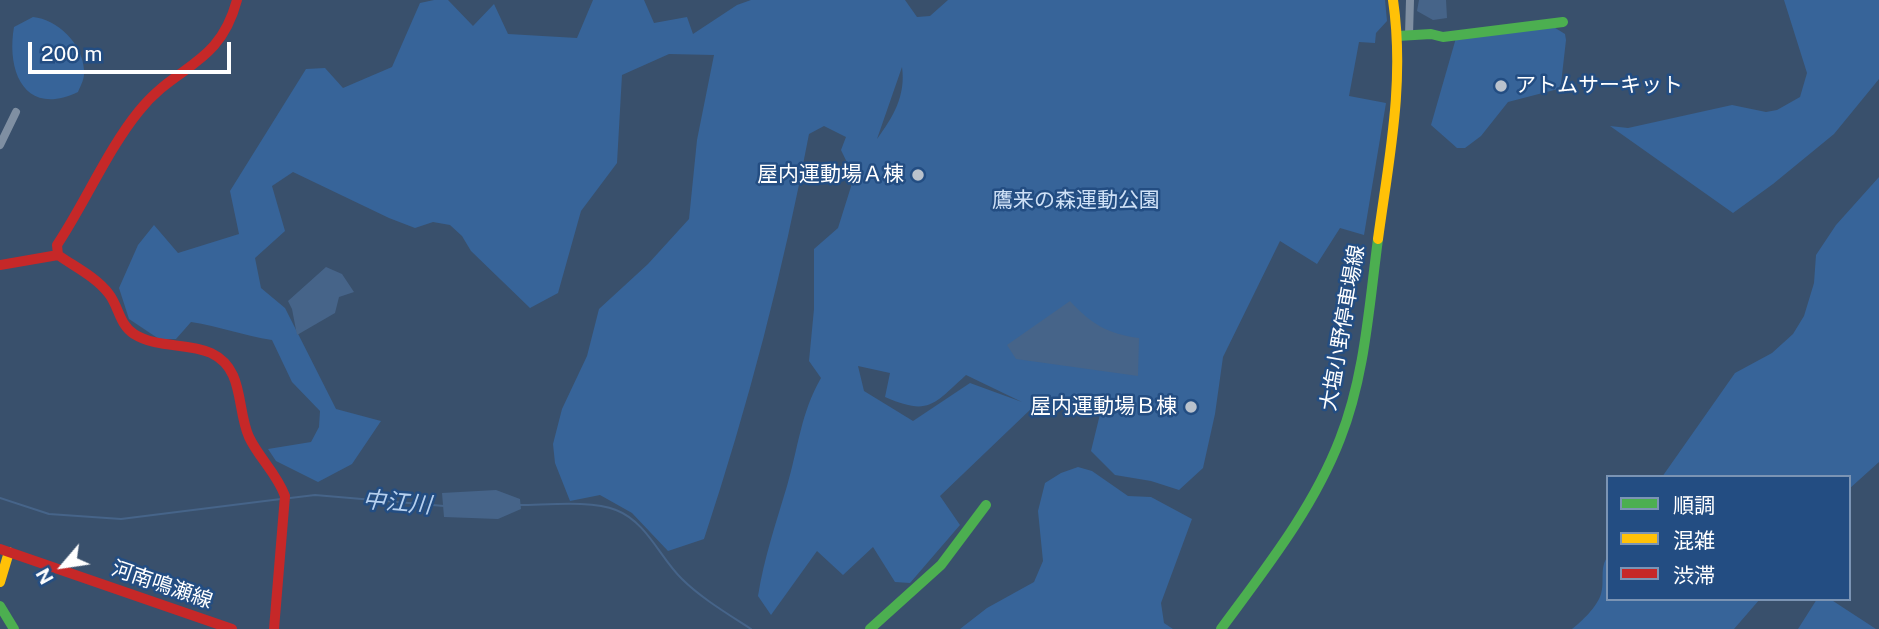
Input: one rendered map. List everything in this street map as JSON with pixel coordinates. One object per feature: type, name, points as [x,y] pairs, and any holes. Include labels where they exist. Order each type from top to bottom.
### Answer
[{"type":"street","points":[[58,255],[57,246],[130,122],[150,98],[201,64],[227,29],[237,0]]},
{"type":"street","name":"大塩小野停車場線","points":[[1225,628],[1311,500],[1341,438],[1351,407],[1363,351],[1399,86],[1404,35],[1393,0]]},
{"type":"street","points":[[1410,0],[1404,35],[1443,37],[1563,22]]},
{"type":"street","points":[[0,145],[16,112]]},
{"type":"street","points":[[0,265],[58,255],[108,292],[120,322],[132,333],[164,347],[206,351],[225,363],[237,384],[249,436],[277,475],[285,499],[275,629]]},
{"type":"street","points":[[870,629],[941,565],[986,505]]},
{"type":"street","points":[[0,582],[4,550]]},
{"type":"street","name":"河南鳴瀬線","points":[[4,550],[232,629]]},
{"type":"street","points":[[0,606],[14,629]]},
{"type":"green space","name":"鷹来の森運動公園","points":[[448,0],[473,26],[494,4],[508,34],[577,38],[593,0],[644,0],[654,23],[687,17],[693,34],[737,5],[751,0],[905,0],[917,17],[930,16],[948,0],[1385,0],[1387,21],[1376,33],[1375,43],[1359,42],[1349,96],[1386,103],[1364,235],[1340,228],[1317,264],[1280,241],[1223,357],[1215,414],[1203,468],[1179,490],[1151,481],[1115,475],[1091,451],[1101,410],[1033,407],[940,496],[960,525],[910,583],[895,582],[873,547],[843,575],[817,551],[771,615],[758,596],[804,417],[821,378],[809,361],[814,309],[814,249],[838,228],[854,177],[841,150],[846,137],[824,126],[809,134],[788,237],[763,338],[704,539],[668,551],[632,513],[600,495],[570,501],[555,463],[553,444],[562,409],[587,356],[599,309],[648,264],[689,219],[697,140],[714,55],[669,54],[622,75],[617,163],[581,211],[558,293],[530,308],[471,251],[462,236],[450,225],[433,222],[415,228],[293,172],[272,186],[285,231],[255,258],[261,288],[285,308],[336,409],[381,421],[352,464],[318,482],[276,461],[268,449],[311,442],[319,427],[320,411],[292,382],[272,340],[191,322],[176,339],[159,339],[129,319],[119,288],[138,245],[154,225],[178,253],[239,234],[230,191],[306,69],[325,68],[343,88],[392,67],[420,3]],"holes":[[[902,67],[902,87],[897,106],[877,139]],[[858,366],[890,373],[885,397],[912,406],[930,404],[937,400],[966,375],[1022,402],[970,383],[913,421],[864,391]]]},
{"type":"green space","points":[[1784,0],[1879,0],[1879,79],[1834,134],[1733,213],[1610,126],[1628,128],[1732,105],[1766,112],[1777,110],[1800,97],[1807,73]]},
{"type":"green space","points":[[33,17],[51,22],[74,42],[83,60],[84,73],[78,92],[60,98],[45,99],[33,95],[23,86],[13,60],[14,27]]},
{"type":"green space","name":"アトムサーキット","points":[[1552,26],[1565,34],[1566,40],[1561,84],[1558,89],[1508,102],[1481,136],[1465,148],[1457,148],[1431,125],[1456,38]]},
{"type":"green space","points":[[1879,177],[1879,462],[1851,487],[1851,475],[1663,475],[1735,373],[1772,353],[1793,334],[1804,316],[1814,283],[1816,255],[1836,225]]},
{"type":"green space","points":[[1078,467],[1092,471],[1128,496],[1151,497],[1192,519],[1161,603],[1164,623],[1173,629],[960,629],[987,608],[1034,582],[1043,561],[1038,511],[1045,483]]},
{"type":"green space","points":[[1606,560],[1606,601],[1758,601],[1734,629],[1572,629],[1599,599]]},
{"type":"green space","points":[[1816,601],[1833,601],[1876,629],[1798,629]]},
{"type":"shaded area","points":[[1419,0],[1446,0],[1447,18],[1433,20],[1417,11]]},
{"type":"shaded area","points":[[326,267],[342,274],[354,292],[339,297],[335,313],[297,335],[288,301]]},
{"type":"shaded area","points":[[1070,301],[1101,327],[1139,338],[1138,376],[1016,359],[1007,345]]},
{"type":"shaded area","points":[[496,490],[520,499],[521,509],[498,519],[444,517],[442,493]]},
{"type":"waterway","name":"中江川","points":[[290,498],[315,495],[444,506]]},
{"type":"waterway","name":"中江川","points":[[0,498],[49,514],[121,519],[281,499]]},
{"type":"waterway","name":"中江川","points":[[520,505],[595,505],[616,510],[645,532],[689,586],[751,629]]},
{"type":"traffic: fast","points":[[1398,36],[1431,34],[1443,37],[1563,22]]},
{"type":"traffic: fast","points":[[1221,629],[1302,514],[1340,439],[1361,366],[1378,239]]},
{"type":"traffic: fast","points":[[870,629],[941,565],[986,505]]},
{"type":"traffic: fast","points":[[0,606],[14,629]]},
{"type":"traffic: slow","points":[[1378,239],[1391,149],[1396,90],[1393,0]]},
{"type":"traffic: slow","points":[[0,582],[9,552]]},
{"type":"traffic: jam","points":[[58,255],[57,245],[128,126],[153,95],[208,52],[229,22],[237,0]]},
{"type":"traffic: jam","points":[[0,265],[58,255],[104,288],[125,325],[134,334],[153,342],[211,353],[229,369],[235,379],[249,437],[285,496],[274,629]]},
{"type":"traffic: jam","points":[[0,549],[232,629]]},
{"type":"place","name":"アトムサーキット","points":[[1501,86]]},
{"type":"place","name":"屋内運動場Ａ棟","points":[[918,175]]},
{"type":"place","name":"屋内運動場Ｂ棟","points":[[1191,407]]}]
